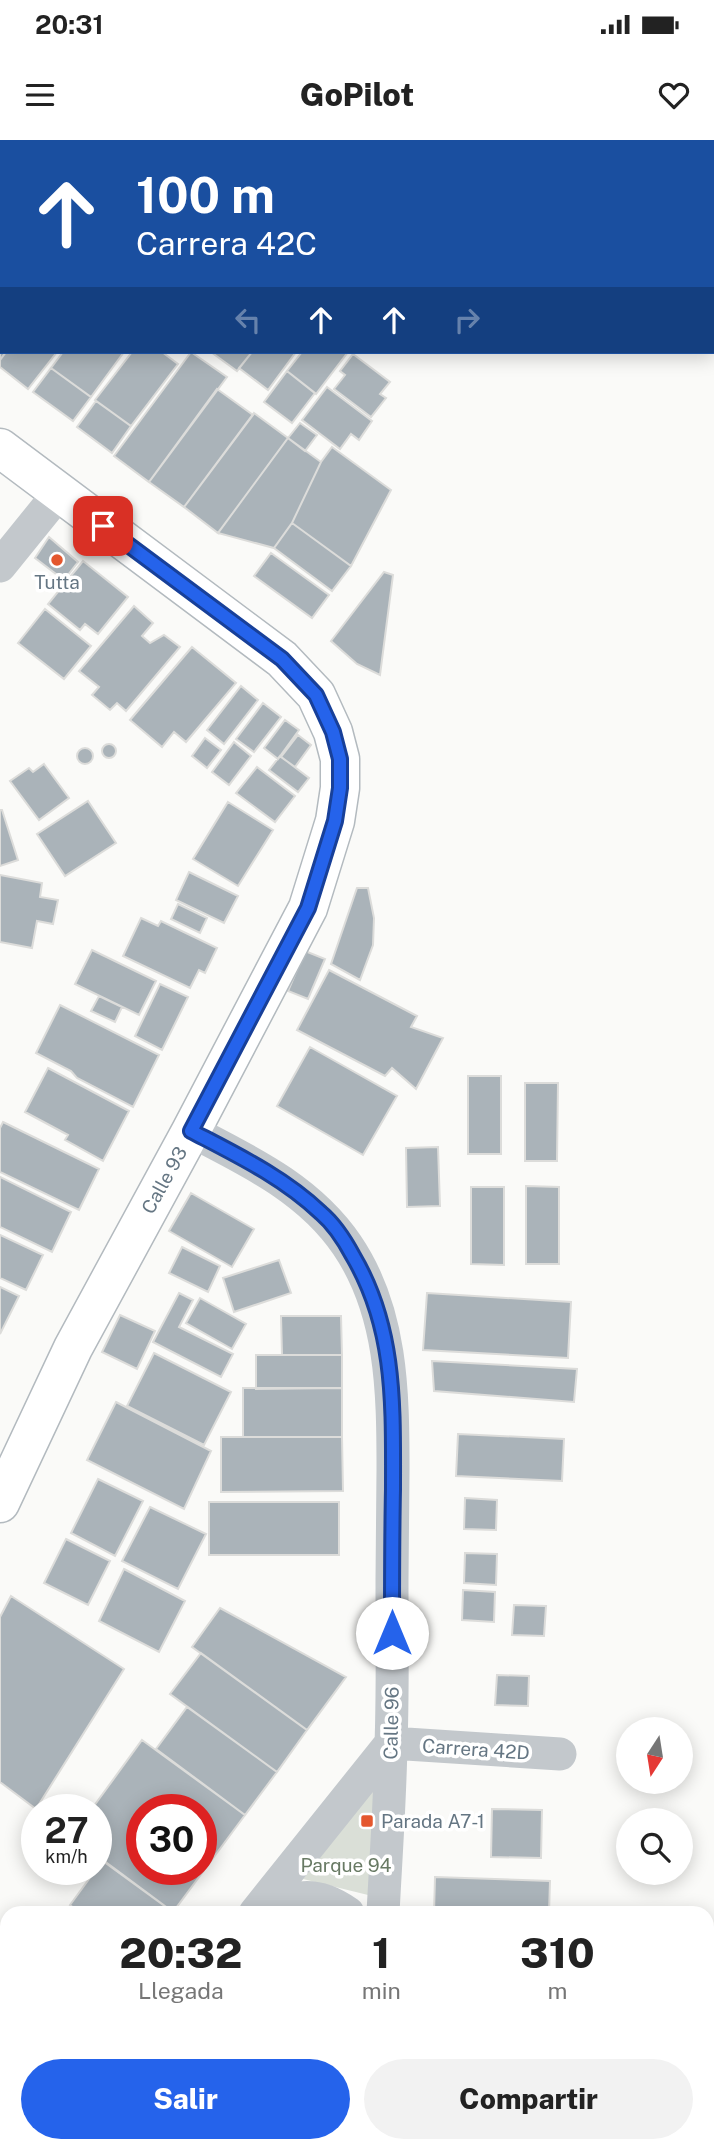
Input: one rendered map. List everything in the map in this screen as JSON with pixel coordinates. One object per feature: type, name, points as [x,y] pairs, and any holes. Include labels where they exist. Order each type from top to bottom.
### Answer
[{"type":"street","name":"Calle 93","points":[[0,448],[282,659],[316,695],[333,732],[340,759],[340,788],[335,821],[308,908],[73,1348],[0,1503]]},
{"type":"street","points":[[0,566],[59,493]]},
{"type":"street","name":"Calle 96","points":[[191,1131],[261,1168],[323,1214],[347,1246],[367,1280],[381,1318],[388,1351],[393,1411],[391,1743],[383,1906]]},
{"type":"street","points":[[263,1906],[391,1743]]},
{"type":"street","name":"Carrera 42D","points":[[391,1743],[560,1754]]},
{"type":"street","points":[[272,1906],[286,1899],[305,1896],[336,1906]]},
{"type":"green space","name":"Parque 94","points":[[377,1784],[368,1895],[303,1879]]},
{"type":"building","points":[[4,354],[55,354],[28,389],[0,367],[0,360]]},
{"type":"building","points":[[62,354],[123,354],[91,397],[51,368]]},
{"type":"building","points":[[130,354],[165,354],[178,364],[131,426],[95,400]]},
{"type":"building","points":[[190,354],[194,354],[227,377],[149,482],[114,456]]},
{"type":"building","points":[[214,354],[250,354],[237,371]]},
{"type":"building","points":[[250,354],[295,354],[268,390],[239,368]]},
{"type":"building","points":[[300,354],[346,354],[316,394],[287,371]]},
{"type":"building","points":[[353,354],[390,382],[380,394],[386,398],[371,417],[334,389],[345,375],[340,371]]},
{"type":"building","points":[[51,368],[91,397],[73,421],[33,392]]},
{"type":"building","points":[[287,371],[315,393],[292,423],[264,402]]},
{"type":"building","points":[[327,387],[372,421],[359,440],[351,434],[340,449],[302,420]]},
{"type":"building","points":[[217,389],[253,415],[184,507],[149,482]]},
{"type":"building","points":[[96,401],[131,426],[112,453],[77,427]]},
{"type":"building","points":[[254,413],[288,438],[218,533],[184,507]]},
{"type":"building","points":[[300,423],[317,435],[305,451],[288,438]]},
{"type":"building","points":[[288,438],[321,462],[292,523],[274,548],[218,533]]},
{"type":"building","points":[[332,447],[391,490],[351,566],[292,523],[321,462]]},
{"type":"building","points":[[292,523],[351,566],[332,591],[274,548]]},
{"type":"building","name":"Tutta","points":[[49,537],[78,562],[64,580],[35,558]]},
{"type":"building","points":[[271,553],[329,595],[312,618],[254,576]]},
{"type":"building","points":[[83,561],[128,597],[98,634],[85,624],[80,630],[48,604]]},
{"type":"building","points":[[384,572],[393,575],[380,675],[357,664],[331,641]]},
{"type":"building","points":[[134,606],[153,623],[142,636],[150,643],[164,635],[180,647],[126,711],[117,703],[110,710],[92,695],[99,687],[79,671]]},
{"type":"building","points":[[45,609],[91,646],[64,679],[18,643]]},
{"type":"building","points":[[192,647],[236,683],[186,742],[174,732],[162,747],[130,720]]},
{"type":"building","points":[[241,686],[258,700],[224,744],[207,730]]},
{"type":"building","points":[[263,703],[281,717],[254,752],[236,739]]},
{"type":"building","points":[[285,720],[299,730],[278,759],[264,748]]},
{"type":"building","points":[[298,735],[311,745],[295,767],[281,757]]},
{"type":"building","points":[[205,738],[221,750],[207,768],[192,756]]},
{"type":"building","points":[[234,742],[251,756],[229,785],[212,772]]},
{"type":"building","points":[[109,744],[114,746],[114,756],[109,758],[104,756],[102,751],[104,746]]},
{"type":"building","points":[[85,748],[93,756],[85,764],[77,756]]},
{"type":"building","points":[[280,756],[309,778],[298,792],[269,770]]},
{"type":"building","points":[[44,764],[69,798],[39,820],[10,781],[29,768],[33,772]]},
{"type":"building","points":[[257,767],[295,796],[275,822],[236,793]]},
{"type":"building","points":[[88,801],[116,843],[65,876],[37,834]]},
{"type":"building","points":[[228,802],[273,830],[238,886],[193,859]]},
{"type":"building","points":[[0,810],[18,860],[0,866]]},
{"type":"building","points":[[189,872],[238,896],[224,923],[176,900]]},
{"type":"building","points":[[0,875],[42,883],[40,897],[58,900],[53,924],[37,921],[32,948],[0,942]]},
{"type":"building","points":[[357,888],[368,888],[374,918],[373,945],[360,980],[331,964]]},
{"type":"building","points":[[178,904],[207,918],[200,933],[171,919]]},
{"type":"building","points":[[141,918],[158,926],[161,921],[217,948],[205,973],[199,970],[190,988],[123,956]]},
{"type":"building","points":[[92,950],[156,981],[139,1015],[75,984]]},
{"type":"building","points":[[305,951],[325,959],[308,999],[288,991]]},
{"type":"building","points":[[329,970],[417,1016],[411,1027],[443,1038],[416,1089],[392,1068],[385,1076],[297,1030]]},
{"type":"building","points":[[160,984],[188,997],[162,1050],[135,1036]]},
{"type":"building","points":[[99,996],[122,1007],[115,1022],[91,1011]]},
{"type":"building","points":[[60,1005],[159,1055],[133,1107],[36,1053]]},
{"type":"building","points":[[310,1047],[397,1096],[363,1155],[277,1106]]},
{"type":"building","points":[[48,1068],[129,1111],[103,1161],[65,1140],[68,1135],[25,1112]]},
{"type":"building","points":[[468,1076],[501,1076],[501,1154],[468,1154]]},
{"type":"building","points":[[525,1083],[558,1083],[557,1161],[525,1161]]},
{"type":"building","points":[[3,1122],[99,1169],[79,1210],[0,1172],[0,1128]]},
{"type":"building","points":[[438,1147],[440,1206],[407,1207],[406,1148]]},
{"type":"building","points":[[0,1177],[71,1212],[52,1252],[0,1227]]},
{"type":"building","points":[[526,1186],[559,1187],[559,1264],[526,1264]]},
{"type":"building","points":[[471,1187],[504,1187],[504,1265],[471,1264]]},
{"type":"building","points":[[191,1193],[254,1229],[232,1267],[169,1231]]},
{"type":"building","points":[[0,1235],[43,1255],[26,1290],[0,1278]]},
{"type":"building","points":[[182,1247],[220,1266],[208,1292],[169,1273]]},
{"type":"building","points":[[279,1260],[291,1293],[234,1312],[223,1278]]},
{"type":"building","points":[[0,1287],[19,1296],[0,1334]]},
{"type":"building","points":[[179,1293],[193,1300],[179,1327],[233,1354],[221,1377],[153,1342]]},
{"type":"building","points":[[427,1293],[571,1302],[568,1358],[423,1350]]},
{"type":"building","points":[[200,1298],[246,1324],[232,1349],[186,1323]]},
{"type":"building","points":[[120,1315],[155,1331],[137,1369],[102,1352]]},
{"type":"building","points":[[281,1316],[341,1316],[342,1355],[282,1355]]},
{"type":"building","points":[[154,1353],[231,1392],[204,1445],[127,1406]]},
{"type":"building","points":[[256,1355],[342,1355],[342,1388],[256,1389]]},
{"type":"building","points":[[432,1361],[577,1369],[574,1402],[434,1391]]},
{"type":"building","points":[[243,1388],[342,1388],[342,1437],[243,1437]]},
{"type":"building","points":[[116,1402],[211,1451],[184,1509],[87,1460]]},
{"type":"building","points":[[458,1434],[564,1439],[562,1481],[456,1476]]},
{"type":"building","points":[[221,1437],[342,1437],[343,1491],[221,1492]]},
{"type":"building","points":[[98,1479],[143,1501],[115,1556],[71,1533]]},
{"type":"building","points":[[465,1498],[497,1500],[496,1530],[464,1529]]},
{"type":"building","points":[[209,1502],[339,1502],[339,1555],[209,1555]]},
{"type":"building","points":[[150,1507],[206,1534],[178,1589],[122,1561]]},
{"type":"building","points":[[66,1539],[110,1561],[88,1605],[44,1583]]},
{"type":"building","points":[[465,1553],[497,1554],[496,1585],[464,1583]]},
{"type":"building","points":[[124,1569],[185,1601],[159,1652],[99,1621]]},
{"type":"building","points":[[463,1590],[495,1592],[494,1622],[462,1620]]},
{"type":"building","points":[[11,1596],[124,1669],[45,1794],[21,1794],[21,1798],[0,1782],[0,1617]]},
{"type":"building","points":[[514,1605],[546,1606],[544,1636],[512,1635]]},
{"type":"building","points":[[220,1608],[346,1677],[307,1730],[192,1647]]},
{"type":"building","points":[[201,1653],[307,1730],[277,1772],[170,1694]]},
{"type":"building","points":[[497,1675],[529,1676],[528,1706],[495,1705]]},
{"type":"building","points":[[187,1707],[277,1772],[245,1815],[156,1749]]},
{"type":"building","points":[[142,1740],[216,1794],[126,1794],[126,1878],[112,1868],[112,1794],[103,1794]]},
{"type":"building","points":[[217,1795],[245,1815],[217,1853]]},
{"type":"building","points":[[492,1809],[542,1810],[541,1858],[491,1857]]},
{"type":"building","points":[[112,1867],[126,1877],[126,1885],[137,1885],[165,1906],[71,1906],[85,1885],[112,1885]]},
{"type":"building","points":[[435,1877],[550,1881],[549,1906],[434,1906]]},
{"type":"building","points":[[136,1885],[193,1885],[177,1906],[165,1906]]},
{"type":"place","name":"Tutta","points":[[57,560]]},
{"type":"place","name":"Parada A7-1","points":[[367,1821]]},
{"type":"route","points":[[103,526],[282,659],[316,695],[333,732],[340,759],[340,788],[335,821],[308,908],[191,1131],[261,1168],[323,1214],[347,1246],[367,1280],[381,1318],[388,1351],[393,1411],[392,1633]]}]
